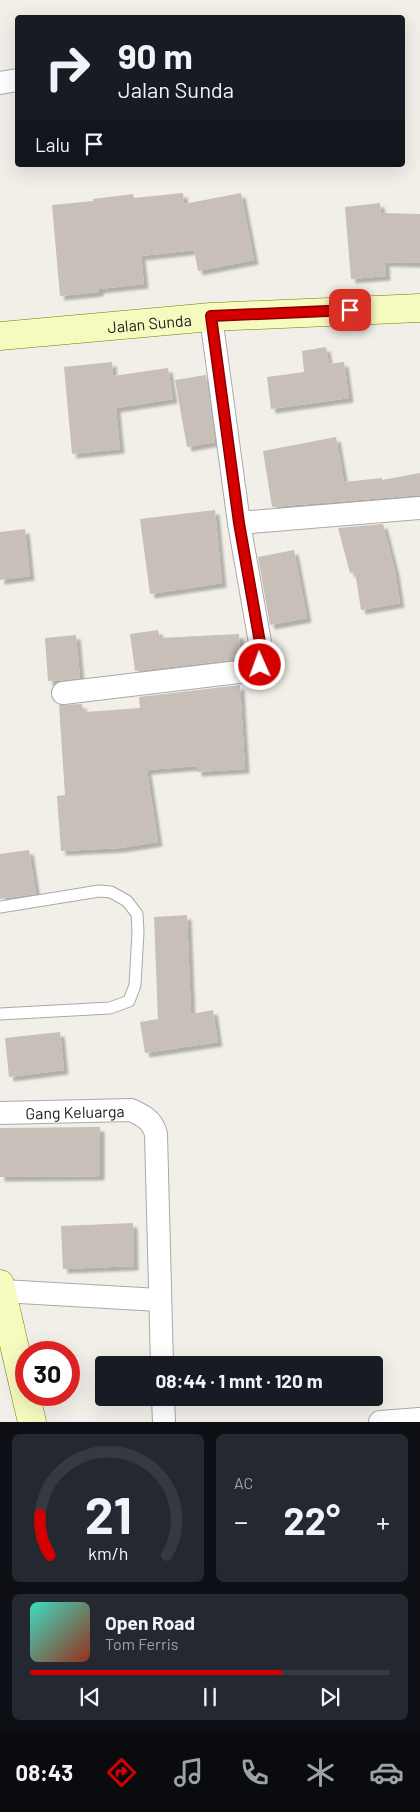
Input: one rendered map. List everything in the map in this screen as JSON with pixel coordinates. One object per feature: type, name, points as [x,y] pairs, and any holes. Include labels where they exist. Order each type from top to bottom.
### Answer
[{"type":"street","points":[[0,83],[15,80]]},
{"type":"street","name":"Jalan Sunda","points":[[0,336],[211,316],[420,308]]},
{"type":"street","points":[[63,693],[251,670],[260,665],[262,654],[239,523],[211,316]]},
{"type":"street","points":[[239,523],[420,508]]},
{"type":"street","name":"Gang Keluarga","points":[[0,1113],[132,1110],[148,1118],[154,1126],[156,1134],[159,1300]]},
{"type":"street","points":[[32,1422],[4,1311],[159,1300],[162,1356]]},
{"type":"street","points":[[163,1406],[164,1422]]},
{"type":"street","points":[[380,1422],[420,1419]]},
{"type":"lane","points":[[0,907],[85,893],[110,892],[127,901],[133,907],[137,914],[138,932],[135,985],[129,1001],[110,1008],[0,1014]]},
{"type":"building","points":[[183,193],[184,204],[241,193],[254,260],[198,271],[194,250],[141,256],[144,284],[99,289],[99,292],[60,296],[52,205],[93,201],[93,199],[133,194],[134,198]]},
{"type":"building","points":[[380,203],[381,213],[420,214],[420,263],[385,262],[386,276],[351,279],[345,207]]},
{"type":"building","points":[[326,347],[329,364],[344,362],[349,398],[271,409],[267,377],[304,372],[302,351]]},
{"type":"building","points":[[112,362],[113,376],[168,368],[173,399],[116,408],[120,449],[72,454],[64,367]]},
{"type":"building","points":[[206,375],[215,442],[187,447],[175,380]]},
{"type":"building","points":[[336,437],[344,482],[382,478],[382,480],[420,473],[420,495],[272,507],[263,451]]},
{"type":"building","points":[[215,510],[222,583],[150,594],[140,519]]},
{"type":"building","points":[[383,524],[395,571],[400,603],[361,610],[355,572],[350,573],[338,528]]},
{"type":"building","points":[[25,529],[30,576],[0,580],[0,532]]},
{"type":"building","points":[[294,550],[307,618],[270,625],[258,557]]},
{"type":"building","points":[[158,630],[160,638],[239,634],[240,659],[135,671],[130,634]]},
{"type":"building","points":[[76,635],[80,678],[48,681],[45,638]]},
{"type":"building","points":[[240,685],[245,769],[197,772],[197,766],[147,770],[158,842],[120,848],[61,851],[57,796],[65,795],[59,705],[82,704],[83,710],[86,712],[140,708],[139,697]]},
{"type":"building","points":[[29,850],[36,894],[0,899],[0,854]]},
{"type":"building","points":[[187,915],[191,1014],[213,1010],[218,1042],[145,1053],[140,1022],[158,1019],[154,917]]},
{"type":"building","points":[[60,1032],[64,1070],[9,1077],[5,1038]]},
{"type":"building","points":[[100,1127],[100,1176],[0,1177],[0,1128]]},
{"type":"building","points":[[133,1223],[134,1266],[63,1269],[61,1226]]},
{"type":"route","points":[[260,665],[262,654],[239,523],[211,316],[350,310]]}]
